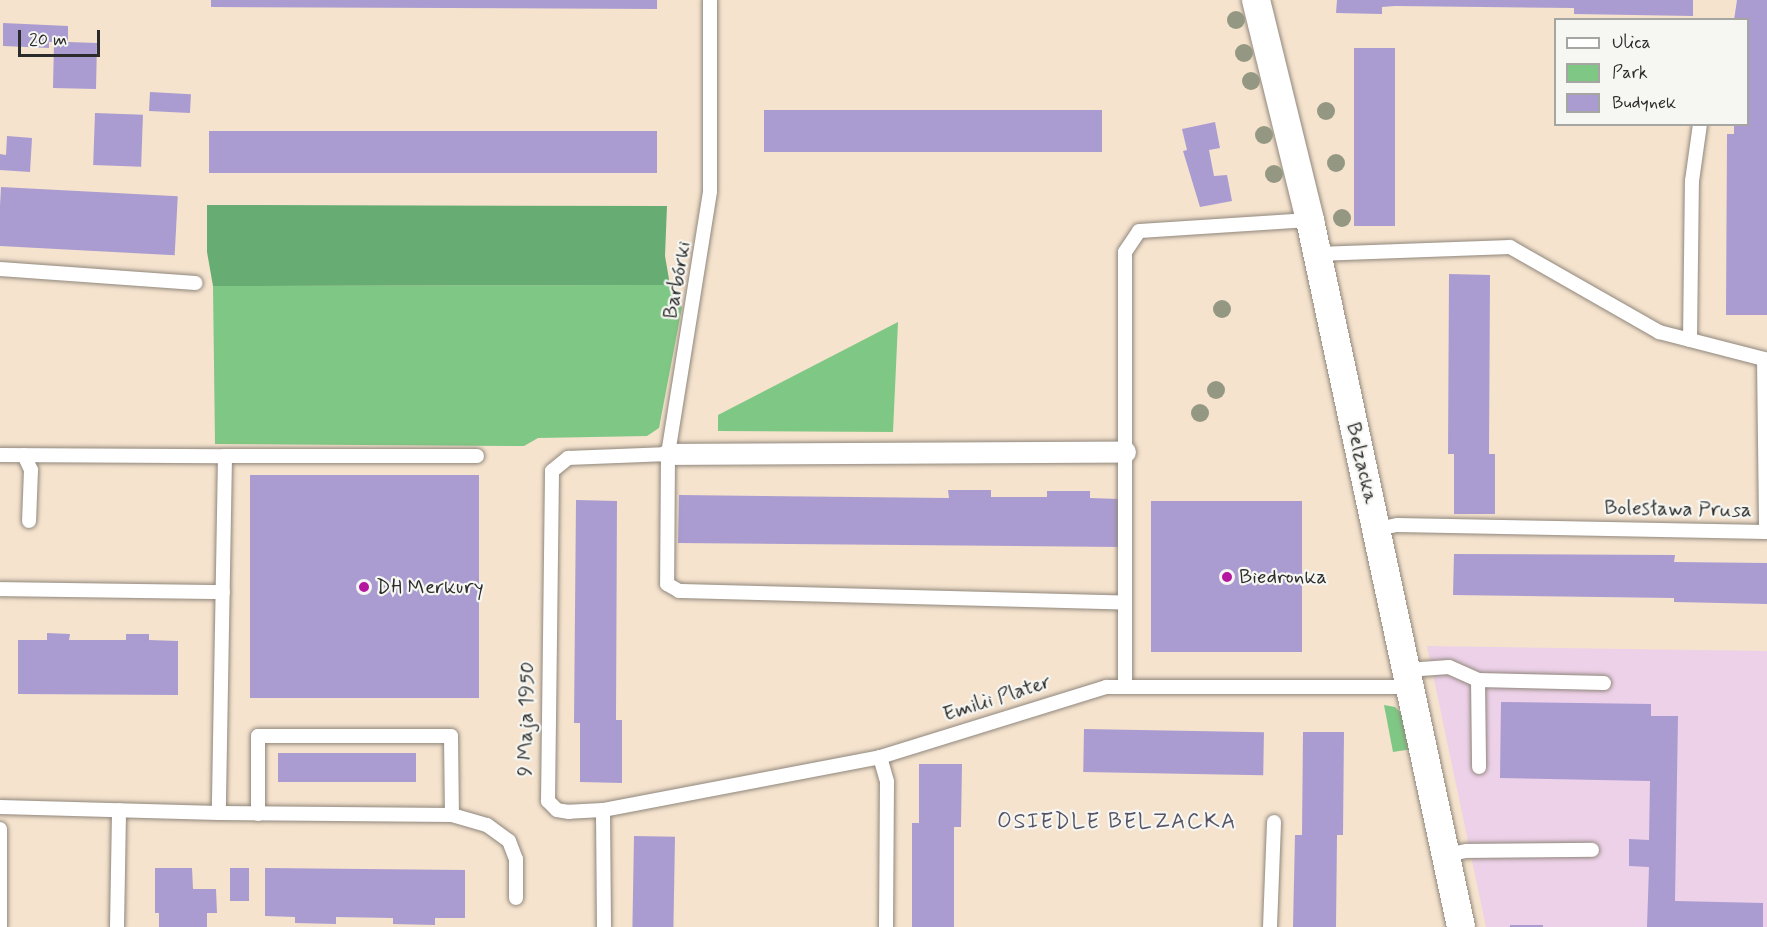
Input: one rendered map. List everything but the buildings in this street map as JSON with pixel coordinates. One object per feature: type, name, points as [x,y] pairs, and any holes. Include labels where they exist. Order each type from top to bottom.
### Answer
[{"type":"street","name":"Belzacka","points":[[1256,0],[1310,220],[1461,927]]},
{"type":"street","points":[[668,454],[1125,452]]},
{"type":"lane","name":"Barbórki","points":[[710,0],[710,190],[668,454],[667,584],[679,591],[1125,603]]},
{"type":"lane","points":[[1690,340],[1691,199],[1700,126]]},
{"type":"lane","points":[[1125,686],[1125,252],[1139,231],[1310,220]]},
{"type":"lane","name":"Bolesława Prusa","points":[[1317,254],[1510,247],[1659,332],[1766,359],[1766,532],[1397,525],[1377,529]]},
{"type":"lane","points":[[5,269],[196,283]]},
{"type":"lane","name":"9 Maja 1950","points":[[603,810],[568,812],[557,810],[548,801],[551,484],[558,462],[582,456],[668,454]]},
{"type":"lane","points":[[0,455],[477,456]]},
{"type":"lane","points":[[24,455],[30,470],[29,521]]},
{"type":"lane","points":[[219,813],[225,456]]},
{"type":"lane","points":[[0,589],[223,592]]},
{"type":"lane","name":"Emilii Plater","points":[[603,810],[880,756],[1092,690],[1125,686],[1372,690],[1449,667],[1478,680]]},
{"type":"lane","points":[[1479,768],[1478,680],[1604,684]]},
{"type":"lane","points":[[258,814],[258,736],[451,736],[452,815]]},
{"type":"lane","points":[[880,756],[887,782],[886,927]]},
{"type":"lane","points":[[0,807],[258,814],[452,815],[487,825],[508,841],[516,859],[516,898]]},
{"type":"lane","points":[[117,927],[119,810]]},
{"type":"lane","points":[[603,810],[604,927]]},
{"type":"lane","points":[[1270,927],[1274,822]]},
{"type":"lane","points":[[0,829],[0,927]]},
{"type":"lane","points":[[1446,855],[1467,851],[1592,850]]},
{"type":"shaded area","points":[[1427,646],[1767,651],[1767,927],[1486,927]]},
{"type":"green space","points":[[207,205],[667,206],[665,256],[670,285],[213,286],[207,252]]},
{"type":"green space","points":[[670,285],[682,307],[659,428],[647,436],[538,438],[524,446],[215,444],[213,286]]},
{"type":"green space","points":[[898,322],[893,432],[718,431],[718,415]]},
{"type":"green space","points":[[1384,705],[1395,707],[1404,716],[1412,749],[1393,752]]},
{"type":"place","name":"Biedronka","points":[[1227,577]]},
{"type":"place","name":"DH Merkury","points":[[364,587]]},
{"type":"district","name":"OSIEDLE BELZACKA","points":[[1117,823]]}]
